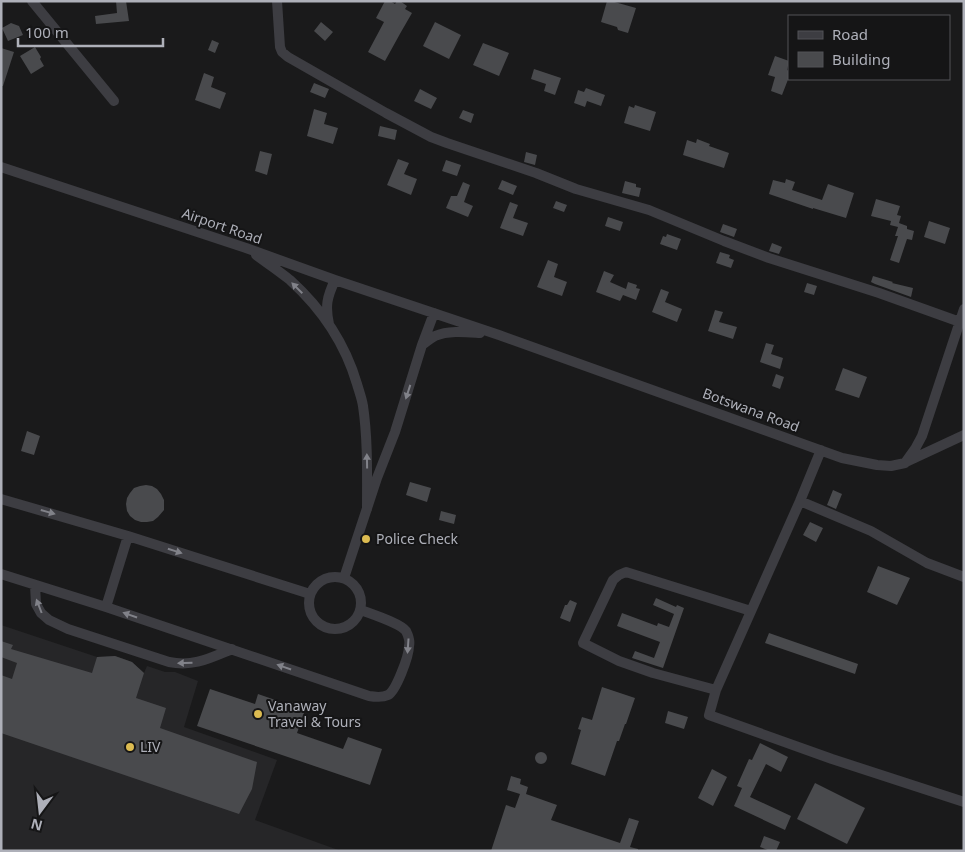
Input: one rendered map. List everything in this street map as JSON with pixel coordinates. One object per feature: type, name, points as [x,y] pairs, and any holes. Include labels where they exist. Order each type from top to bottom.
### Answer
[{"type":"street","points":[[32,1],[114,101]]},
{"type":"street","points":[[277,1],[280,47],[282,52],[431,137],[536,173],[576,189],[649,210],[760,254],[960,322]]},
{"type":"street","name":"Airport Road","points":[[1,167],[246,248],[434,313]]},
{"type":"street","points":[[246,248],[289,279],[308,298],[329,325],[346,353],[363,405],[367,457],[367,509]]},
{"type":"street","points":[[329,325],[326,312],[328,294],[335,280]]},
{"type":"street","points":[[905,463],[922,436],[964,309]]},
{"type":"street","points":[[344,578],[434,313]]},
{"type":"street","name":"Botswana Road","points":[[434,313],[842,458],[877,465],[891,466],[905,463]]},
{"type":"street","points":[[422,346],[434,337],[442,334],[456,332],[499,335]]},
{"type":"street","points":[[905,463],[964,435]]},
{"type":"street","points":[[821,450],[716,690],[709,715],[832,759],[964,802]]},
{"type":"street","points":[[1,498],[310,594]]},
{"type":"street","points":[[800,501],[871,531],[927,563],[964,577]]},
{"type":"street","points":[[106,607],[128,536]]},
{"type":"street","points":[[716,690],[653,673],[619,661],[583,643],[613,580],[626,572],[751,611]]},
{"type":"street","points":[[1,574],[106,607],[369,696],[383,696],[394,690],[400,676],[409,646],[408,637],[400,626],[361,610]]},
{"type":"street","points":[[335,576],[344,578],[350,580],[359,590],[361,610],[357,618],[350,624],[342,628],[332,629],[323,626],[311,613],[309,604],[310,594],[320,581],[335,576]]},
{"type":"street","points":[[35,585],[36,604],[41,613],[49,620],[68,629],[181,664],[194,663],[232,649]]},
{"type":"shaded area","points":[[1,625],[97,657],[115,656],[124,659],[132,662],[144,673],[147,666],[165,672],[175,672],[198,681],[184,727],[277,760],[255,820],[341,851],[1,851]]},
{"type":"building","points":[[116,1],[126,1],[129,21],[96,24],[95,16],[117,13]]},
{"type":"building","points":[[385,1],[395,4],[397,1],[400,1],[407,6],[405,9],[412,13],[385,61],[368,52],[384,22],[376,18]]},
{"type":"building","points":[[607,1],[636,8],[628,33],[601,22]]},
{"type":"building","points":[[321,22],[333,32],[325,41],[314,31]]},
{"type":"building","points":[[435,22],[461,35],[449,59],[423,46]]},
{"type":"building","points":[[11,23],[19,26],[23,35],[8,41],[2,28]]},
{"type":"building","points":[[212,40],[219,43],[215,53],[208,50]]},
{"type":"building","points":[[483,43],[509,53],[499,76],[473,65]]},
{"type":"building","points":[[35,47],[44,66],[31,74],[20,56]]},
{"type":"building","points":[[1,48],[14,52],[3,86],[1,86]]},
{"type":"building","points":[[775,56],[788,61],[788,80],[782,95],[771,91],[775,77],[768,75]]},
{"type":"building","points":[[534,69],[561,78],[555,95],[544,91],[546,84],[531,79]]},
{"type":"building","points":[[204,73],[214,77],[211,87],[226,93],[220,109],[195,100]]},
{"type":"building","points":[[314,83],[329,89],[325,98],[310,92]]},
{"type":"building","points":[[586,88],[605,95],[601,106],[587,101],[585,107],[574,103],[578,90],[584,92]]},
{"type":"building","points":[[420,89],[437,98],[431,109],[414,101]]},
{"type":"building","points":[[635,105],[656,112],[650,131],[624,123],[629,106],[634,108]]},
{"type":"building","points":[[314,109],[327,113],[324,124],[338,128],[333,144],[307,136]]},
{"type":"building","points":[[463,110],[474,114],[471,123],[459,118]]},
{"type":"building","points":[[380,126],[397,130],[395,140],[378,136]]},
{"type":"building","points":[[697,139],[710,144],[709,146],[729,153],[724,168],[683,155],[687,140],[696,143]]},
{"type":"building","points":[[260,151],[272,154],[267,175],[255,171]]},
{"type":"building","points":[[526,152],[537,155],[535,165],[524,162]]},
{"type":"building","points":[[398,159],[409,163],[404,174],[417,179],[411,195],[387,185]]},
{"type":"building","points":[[446,160],[461,165],[457,176],[442,171]]},
{"type":"building","points":[[786,179],[795,182],[792,190],[822,200],[828,184],[854,193],[846,218],[769,194],[773,180],[785,183]]},
{"type":"building","points":[[502,180],[517,186],[513,195],[498,189]]},
{"type":"building","points":[[625,181],[636,184],[636,187],[641,188],[639,197],[622,193]]},
{"type":"building","points":[[463,182],[470,185],[464,202],[473,206],[468,217],[446,208],[451,196],[457,196]]},
{"type":"building","points":[[876,199],[900,206],[897,215],[901,216],[899,223],[907,226],[907,229],[914,231],[912,240],[907,239],[899,263],[890,260],[898,236],[895,236],[898,227],[890,225],[891,221],[871,216]]},
{"type":"building","points":[[556,201],[567,205],[564,212],[553,208]]},
{"type":"building","points":[[510,202],[518,205],[513,218],[528,223],[523,236],[500,228]]},
{"type":"building","points":[[608,217],[623,222],[620,231],[605,226]]},
{"type":"building","points":[[929,221],[950,228],[945,244],[924,237]]},
{"type":"building","points":[[723,224],[737,229],[734,237],[720,232]]},
{"type":"building","points":[[667,234],[681,239],[677,250],[660,244],[663,236],[666,237]]},
{"type":"building","points":[[772,243],[782,247],[779,254],[769,251]]},
{"type":"building","points":[[720,252],[730,255],[729,258],[734,260],[731,268],[716,263]]},
{"type":"building","points":[[548,260],[558,264],[554,277],[567,282],[562,296],[537,287]]},
{"type":"building","points":[[604,271],[614,275],[610,282],[626,289],[628,282],[637,285],[636,288],[640,289],[636,300],[623,295],[620,301],[596,292]]},
{"type":"building","points":[[873,276],[913,288],[911,297],[871,282]]},
{"type":"building","points":[[807,283],[817,286],[814,295],[804,292]]},
{"type":"building","points":[[661,289],[669,292],[665,302],[682,309],[677,322],[652,312]]},
{"type":"building","points":[[715,310],[723,312],[719,322],[737,327],[733,339],[708,331]]},
{"type":"building","points":[[766,343],[774,345],[771,354],[783,358],[780,369],[760,362]]},
{"type":"building","points":[[843,368],[867,377],[859,398],[835,390]]},
{"type":"building","points":[[776,374],[784,377],[780,389],[772,386]]},
{"type":"building","points":[[27,431],[40,436],[34,455],[21,451]]},
{"type":"building","points":[[410,482],[431,488],[427,502],[406,495]]},
{"type":"building","points":[[146,485],[157,489],[161,494],[164,500],[164,510],[153,521],[141,522],[130,516],[126,504],[127,498],[134,488]]},
{"type":"building","points":[[833,490],[842,494],[836,509],[827,505]]},
{"type":"building","points":[[441,511],[456,515],[454,524],[439,520]]},
{"type":"building","points":[[810,522],[823,528],[816,542],[803,535]]},
{"type":"building","points":[[878,566],[910,578],[897,605],[867,592]]},
{"type":"building","points":[[656,598],[676,607],[677,605],[684,608],[663,668],[632,658],[635,651],[654,658],[660,642],[617,626],[622,613],[657,626],[658,623],[669,627],[674,614],[653,605]]},
{"type":"building","points":[[570,600],[577,603],[570,622],[560,618],[565,605]]},
{"type":"building","points":[[769,633],[858,664],[855,674],[765,643]]},
{"type":"building","name":"LIV","points":[[1,641],[13,645],[11,649],[92,673],[97,657],[115,656],[132,662],[144,673],[136,698],[166,708],[160,728],[257,762],[252,789],[239,814],[1,733],[1,675],[12,679],[17,663],[1,657]]},
{"type":"building","points":[[602,687],[635,698],[605,776],[571,764],[581,730],[578,729],[582,717],[592,720]]},
{"type":"building","points":[[210,689],[255,704],[258,694],[287,704],[288,701],[306,707],[297,733],[343,749],[348,737],[382,749],[370,785],[197,726]]},
{"type":"building","points":[[668,711],[688,717],[684,729],[665,723]]},
{"type":"building","points":[[760,743],[788,757],[781,772],[766,764],[750,797],[791,816],[785,830],[734,806],[742,788],[737,786],[749,759],[752,760]]},
{"type":"building","points":[[543,752],[546,753],[546,763],[539,764],[536,763],[535,756],[536,753]]},
{"type":"building","points":[[712,769],[727,777],[713,806],[698,798]]},
{"type":"building","points":[[511,776],[521,779],[520,784],[528,787],[526,794],[557,805],[551,820],[620,843],[629,818],[639,821],[630,847],[638,849],[638,851],[491,851],[506,805],[515,808],[520,794],[507,790]]},
{"type":"building","points":[[815,783],[865,808],[847,844],[797,819]]},
{"type":"building","points":[[764,836],[780,842],[776,851],[760,847]]},
{"type":"place","name":"Police Check","points":[[366,539]]},
{"type":"place","name":"Vanaway Travel & Tours","points":[[258,714]]},
{"type":"place","name":"LIV","points":[[130,747]]}]
